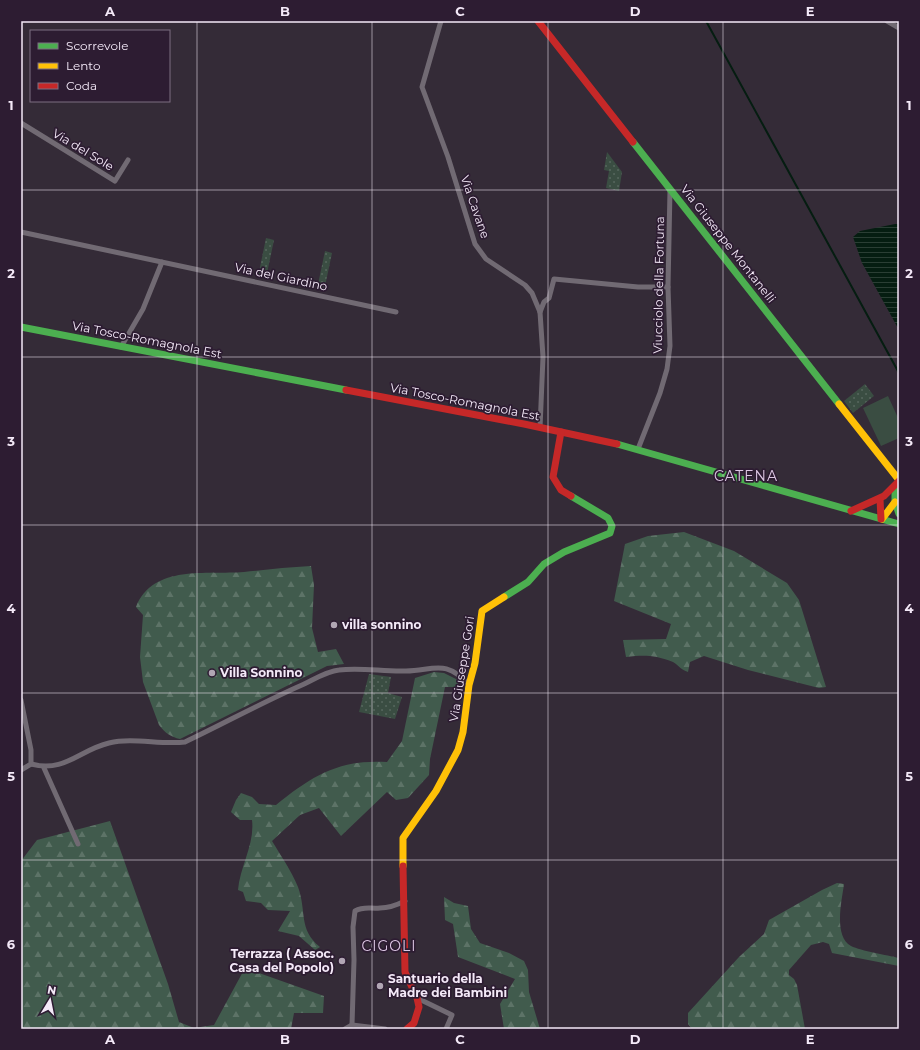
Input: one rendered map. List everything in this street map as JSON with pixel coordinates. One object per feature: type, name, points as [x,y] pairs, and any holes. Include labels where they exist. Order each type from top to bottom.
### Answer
[{"type":"street","name":"Via Cavane","points":[[441,21],[422,87],[448,157],[475,244],[486,259],[525,285],[532,293],[540,312],[543,357],[540,428]]},
{"type":"street","name":"Via Giuseppe Montanelli","points":[[538,21],[616,122],[670,187],[898,483]]},
{"type":"street","points":[[887,21],[899,28]]},
{"type":"street","name":"Via del Sole","points":[[21,124],[115,180],[128,160]]},
{"type":"street","name":"Viucciolo della Fortuna","points":[[638,449],[660,393],[667,369],[670,346],[668,287],[670,187]]},
{"type":"street","name":"Via del Giardino","points":[[21,232],[396,312]]},
{"type":"street","points":[[121,347],[143,309],[162,262]]},
{"type":"street","points":[[540,312],[544,302],[549,298],[554,279],[638,287],[668,287]]},
{"type":"street","name":"Via Tosco-Romagnola Est","points":[[21,327],[561,432],[638,449],[899,524]]},
{"type":"street","name":"Via Giuseppe Gori","points":[[417,998],[405,972],[403,954],[405,901],[403,838],[436,791],[458,750],[463,732],[469,685],[475,663],[478,625],[482,611],[528,582],[544,564],[564,552],[610,533],[612,530],[612,525],[608,518],[561,490],[553,477],[561,432]]},
{"type":"street","points":[[851,511],[880,499],[898,483]]},
{"type":"street","points":[[898,483],[895,502],[899,514]]},
{"type":"street","points":[[880,499],[882,519]]},
{"type":"street","points":[[882,519],[895,502]]},
{"type":"street","points":[[21,770],[31,764],[44,768],[68,763],[108,743],[122,741],[174,744],[185,742],[273,698],[338,670],[400,671],[424,670],[435,667],[448,669],[459,674],[469,685]]},
{"type":"street","points":[[21,700],[31,750],[31,764]]},
{"type":"street","points":[[44,768],[78,844]]},
{"type":"street","points":[[352,1025],[354,960],[353,917],[355,911],[362,907],[379,908],[394,906],[405,901]]},
{"type":"street","points":[[407,1029],[414,1023],[418,1012],[417,998],[452,1015],[446,1029]]},
{"type":"street","points":[[345,1029],[352,1025],[384,1029]]},
{"type":"shaded area","points":[[607,152],[622,172],[619,191],[606,188],[609,171],[604,170]]},
{"type":"shaded area","points":[[899,224],[899,330],[862,263],[853,237],[860,231]]},
{"type":"shaded area","points":[[266,238],[274,240],[266,278],[258,277]]},
{"type":"shaded area","points":[[325,251],[332,253],[324,291],[317,289]]},
{"type":"shaded area","points":[[865,384],[874,396],[853,413],[844,401]]},
{"type":"shaded area","points":[[888,396],[899,420],[899,438],[881,446],[863,408]]},
{"type":"shaded area","points":[[369,674],[391,677],[388,693],[402,697],[395,719],[359,712]]},
{"type":"green space","points":[[684,532],[734,551],[787,583],[799,600],[826,687],[819,688],[748,670],[704,656],[690,662],[688,672],[673,662],[660,658],[644,656],[626,657],[623,640],[666,639],[671,624],[614,601],[625,544],[648,536]]},
{"type":"green space","points":[[311,566],[314,585],[312,628],[318,652],[336,649],[344,664],[327,666],[180,739],[171,736],[166,732],[159,725],[143,682],[140,657],[143,615],[136,607],[144,593],[155,584],[182,574],[244,572]]},
{"type":"green space","points":[[434,672],[444,673],[458,680],[458,687],[445,687],[430,759],[429,775],[408,798],[396,800],[387,792],[341,836],[319,808],[300,815],[272,841],[298,887],[306,927],[313,940],[320,947],[315,950],[299,936],[278,931],[290,911],[268,910],[261,903],[246,901],[243,892],[238,890],[241,872],[251,838],[252,820],[240,820],[231,812],[236,800],[241,793],[252,797],[259,804],[276,805],[314,778],[327,772],[354,763],[387,762],[402,741],[415,678]]},
{"type":"green space","points":[[110,821],[168,984],[179,1022],[194,1028],[214,1025],[245,968],[324,996],[323,1013],[294,1013],[291,1029],[21,1029],[21,861],[37,840]]},
{"type":"green space","points":[[837,883],[844,884],[840,926],[845,941],[855,948],[899,958],[899,966],[832,953],[829,944],[823,942],[811,945],[789,970],[789,975],[794,979],[797,985],[805,1029],[692,1029],[688,1024],[688,1013],[739,957],[764,934],[769,920]]},
{"type":"green space","points":[[444,897],[454,903],[468,906],[471,929],[480,943],[509,953],[524,961],[528,970],[529,992],[540,1029],[504,1029],[500,1004],[515,979],[458,957],[453,924],[445,920]]},
{"type":"waterway","points":[[706,21],[899,373]]},
{"type":"traffic: fast","points":[[633,142],[839,404]]},
{"type":"traffic: fast","points":[[21,327],[346,390]]},
{"type":"traffic: fast","points":[[617,444],[899,524]]},
{"type":"traffic: fast","points":[[895,487],[895,502],[899,514]]},
{"type":"traffic: fast","points":[[504,597],[528,582],[544,564],[564,552],[610,533],[612,526],[608,518],[571,496]]},
{"type":"traffic: slow","points":[[839,404],[899,480]]},
{"type":"traffic: slow","points":[[882,519],[895,502]]},
{"type":"traffic: slow","points":[[403,866],[403,838],[436,791],[458,750],[463,732],[469,685],[475,663],[482,611],[504,597]]},
{"type":"traffic: jam","points":[[538,21],[633,142]]},
{"type":"traffic: jam","points":[[346,390],[524,424],[617,444]]},
{"type":"traffic: jam","points":[[561,432],[553,477],[561,490],[571,496]]},
{"type":"traffic: jam","points":[[851,511],[884,496],[899,481]]},
{"type":"traffic: jam","points":[[880,499],[881,519]]},
{"type":"traffic: jam","points":[[403,866],[405,972],[417,998],[419,1007],[414,1023],[407,1029]]},
{"type":"place","name":"villa sonnino","points":[[334,625]]},
{"type":"place","name":"Villa Sonnino","points":[[212,673]]},
{"type":"place","name":"Terrazza ( Assoc. Casa del Popolo)","points":[[342,961]]},
{"type":"place","name":"Santuario della Madre dei Bambini","points":[[380,986]]},
{"type":"district","name":"CATENA","points":[[746,476]]},
{"type":"district","name":"CIGOLI","points":[[389,946]]}]
